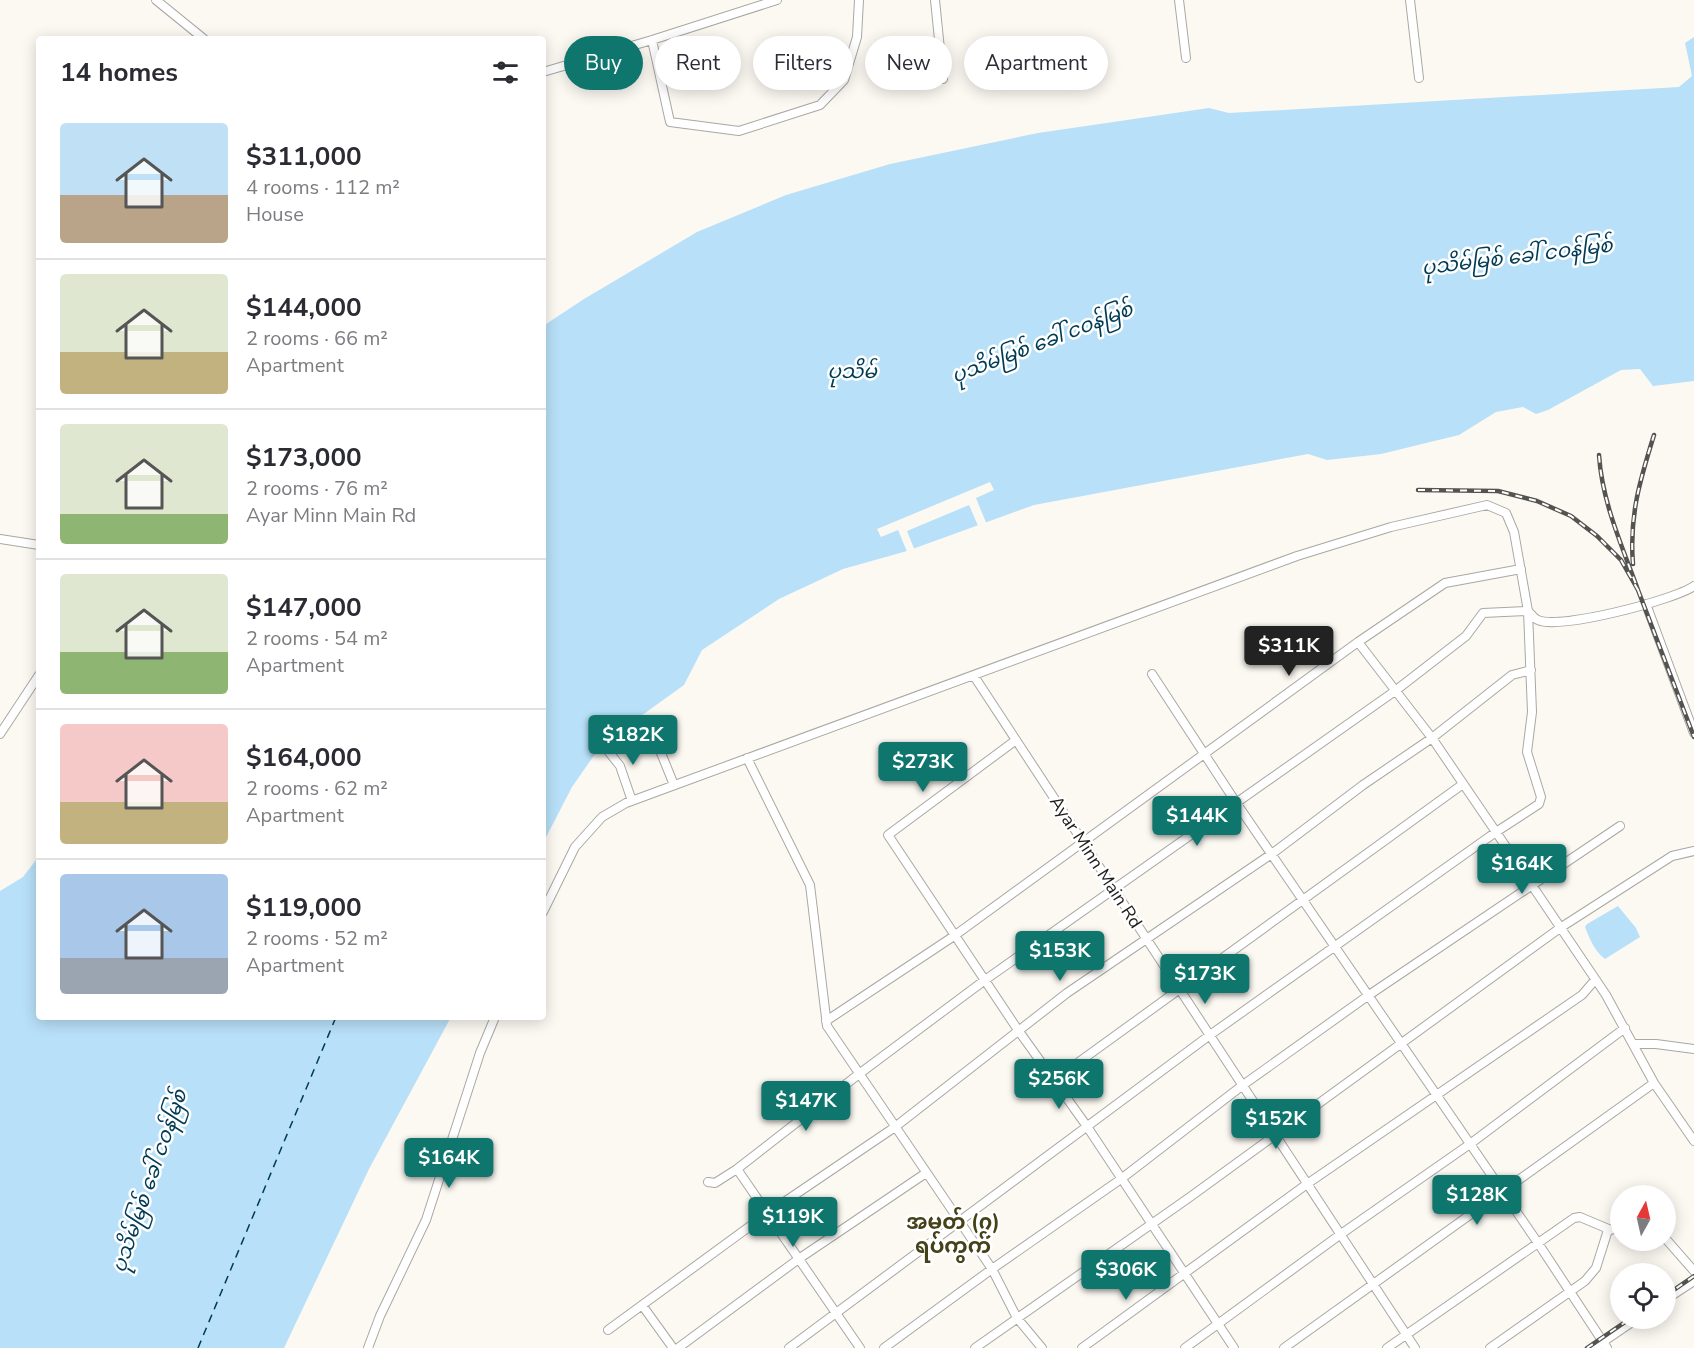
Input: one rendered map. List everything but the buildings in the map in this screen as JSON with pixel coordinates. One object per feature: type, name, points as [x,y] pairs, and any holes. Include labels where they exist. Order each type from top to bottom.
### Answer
[{"type":"street","points":[[156,0],[200,36]]},
{"type":"street","points":[[546,71],[652,40],[761,2],[777,0]]},
{"type":"street","points":[[652,40],[670,122],[739,131],[820,105],[844,80],[857,37],[859,0]]},
{"type":"street","points":[[935,0],[939,36]]},
{"type":"street","points":[[1179,0],[1186,58]]},
{"type":"street","points":[[1410,0],[1419,78]]},
{"type":"street","points":[[546,906],[575,847],[602,817],[632,801],[1297,556],[1391,527],[1487,505],[1506,513],[1514,532],[1528,611],[1532,712],[1527,752],[1541,797],[1539,804],[1335,945],[1210,1035],[789,1348]]},
{"type":"street","points":[[0,539],[36,545]]},
{"type":"street","points":[[826,1021],[954,936],[1358,642],[1445,583],[1521,569]]},
{"type":"street","points":[[708,1182],[716,1183],[737,1169],[985,980],[1395,691],[1466,636],[1483,613],[1528,611],[1537,620],[1551,622],[1606,615],[1646,604],[1694,586]]},
{"type":"street","points":[[1646,604],[1694,733]]},
{"type":"street","points":[[1358,642],[1432,738],[1496,832],[1595,980],[1625,1028],[1654,1083],[1694,1142]]},
{"type":"street","points":[[608,1330],[768,1213],[895,1127],[1067,993],[1272,853],[1363,785],[1432,738],[1512,675],[1531,670]]},
{"type":"street","points":[[1152,674],[1237,804],[1538,1243],[1605,1345]]},
{"type":"street","name":"Ayar Minn Main Rd","points":[[974,676],[1415,1348]]},
{"type":"street","points":[[0,734],[36,680]]},
{"type":"street","points":[[648,721],[674,785]]},
{"type":"street","points":[[1016,740],[888,835],[1018,1030],[1086,1125],[1234,1348]]},
{"type":"street","points":[[605,747],[620,766],[632,801]]},
{"type":"street","points":[[747,758],[810,885],[827,1026],[992,1269],[1017,1318],[1042,1348]]},
{"type":"street","points":[[1054,1080],[1463,784]]},
{"type":"street","points":[[884,1348],[1121,1179],[1243,1085],[1369,995],[1620,826]]},
{"type":"street","points":[[975,1348],[1402,1044],[1560,928],[1671,856],[1694,851]]},
{"type":"street","points":[[1082,1348],[1307,1184],[1582,995],[1595,980]]},
{"type":"street","points":[[368,1348],[380,1316],[426,1220],[480,1053],[494,1020]]},
{"type":"street","points":[[1185,1348],[1341,1234],[1470,1144],[1625,1028]]},
{"type":"street","points":[[1634,1044],[1656,1044],[1694,1049]]},
{"type":"street","points":[[1284,1348],[1654,1083]]},
{"type":"street","points":[[737,1169],[860,1348]]},
{"type":"street","points":[[642,1305],[675,1348],[800,1258],[926,1173]]},
{"type":"street","points":[[1387,1348],[1574,1218],[1580,1217],[1608,1230],[1596,1268],[1585,1281],[1490,1348]]},
{"type":"street","points":[[1676,1251],[1694,1271]]},
{"type":"street","points":[[1676,1293],[1694,1281]]},
{"type":"street","points":[[1594,1348],[1605,1345],[1625,1329]]},
{"type":"water","name":"ပုသိမ်","points":[[1694,37],[1694,381],[1653,386],[1640,369],[1621,370],[1548,410],[1536,414],[1523,407],[1496,412],[1459,435],[1381,454],[1327,460],[1308,454],[1034,505],[907,551],[843,569],[779,599],[702,650],[684,685],[602,744],[572,787],[546,837],[546,324],[697,232],[786,195],[890,164],[1038,133],[1209,108],[1229,113],[1679,87],[1692,76],[1685,43]]},
{"type":"water","name":"ပုသိမ်မြစ် ခေါ် ငဝန်မြစ်","points":[[36,860],[36,1020],[449,1020],[369,1169],[284,1348],[0,1348],[0,891],[23,877]]},
{"type":"water","points":[[1618,906],[1636,928],[1640,937],[1605,959],[1596,949],[1585,927]]},
{"type":"pier","points":[[990,482],[994,490],[976,498],[987,525],[979,528],[969,505],[907,531],[915,551],[908,554],[898,530],[881,537],[877,529]]},
{"type":"ferry route","points":[[198,1348],[335,1020]]},
{"type":"railway","points":[[1633,564],[1634,514],[1654,435]]},
{"type":"railway","points":[[1418,490],[1498,491],[1537,501],[1571,516],[1597,536],[1621,560],[1638,590],[1608,507],[1599,455]]},
{"type":"railway","points":[[1638,590],[1694,737]]},
{"type":"railway","points":[[1676,1288],[1694,1276]]},
{"type":"railway","points":[[1587,1348],[1615,1329]]},
{"type":"district","name":"အမှတ် (၇) ရပ်ကွက်","points":[[953,1234]]}]
